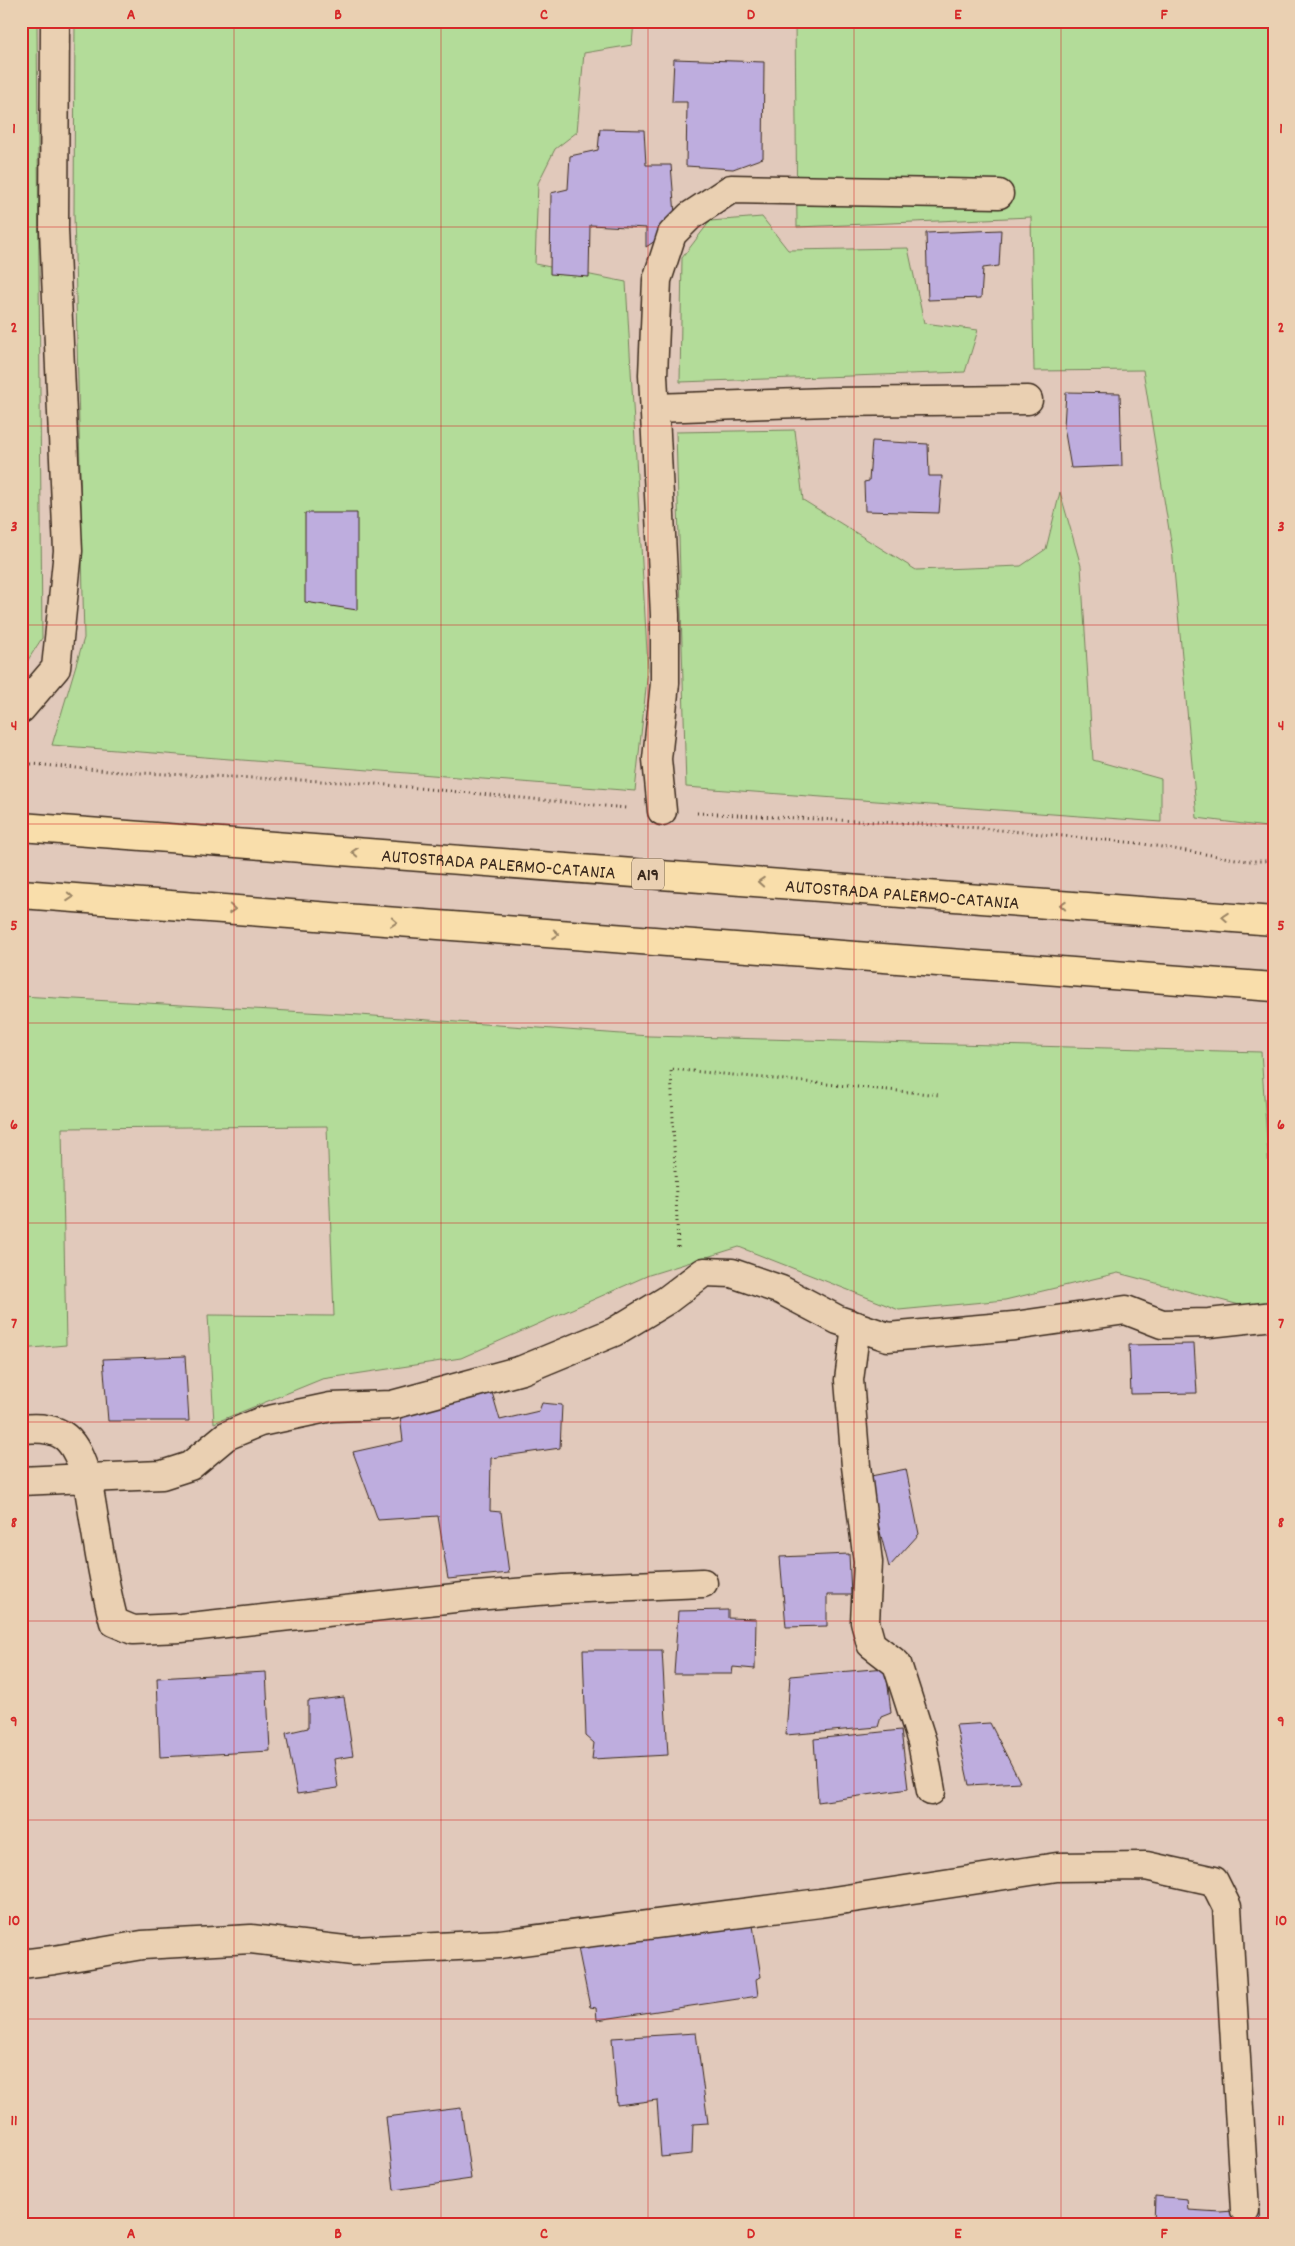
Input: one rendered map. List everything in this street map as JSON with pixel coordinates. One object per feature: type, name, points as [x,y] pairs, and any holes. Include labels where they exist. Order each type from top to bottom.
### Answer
[{"type":"highway","name":"AUTOSTRADA PALERMO-CATANIA","points":[[21,827],[1274,921]]},
{"type":"highway","points":[[21,894],[1274,987]]},
{"type":"street","points":[[21,709],[56,668],[68,551],[54,229],[55,21]]},
{"type":"street","points":[[662,811],[657,758],[665,683],[665,615],[652,375],[657,280],[672,234],[690,216],[731,189],[1000,194]]},
{"type":"street","points":[[655,408],[828,402],[1028,400]]},
{"type":"street","points":[[21,1481],[162,1475],[190,1466],[226,1436],[260,1422],[331,1407],[392,1405],[522,1370],[614,1332],[704,1272],[732,1272],[781,1290],[838,1320],[888,1337],[1014,1326],[1126,1310],[1162,1324],[1209,1323],[1274,1316]]},
{"type":"street","points":[[856,1326],[849,1380],[856,1466],[868,1562],[865,1622],[871,1644],[897,1664],[922,1742],[931,1791]]},
{"type":"street","points":[[21,1429],[42,1427],[64,1435],[77,1450],[87,1478],[104,1584],[114,1622],[133,1630],[190,1627],[474,1596],[563,1589],[703,1583]]},
{"type":"street","points":[[21,1964],[142,1944],[251,1939],[353,1950],[500,1944],[820,1903],[1057,1867],[1146,1866],[1214,1882],[1227,1907],[1245,2210]]},
{"type":"path","points":[[679,1290],[671,1069],[940,1095]]},
{"type":"green space","points":[[21,21],[37,21],[42,638],[21,671]]},
{"type":"green space","points":[[75,21],[634,21],[632,45],[584,53],[577,132],[555,149],[538,183],[535,264],[626,282],[648,669],[635,791],[52,745],[84,638],[74,213]]},
{"type":"green space","points":[[795,21],[1274,21],[1274,828],[1197,818],[1172,548],[1143,370],[1034,371],[1031,217],[797,227]]},
{"type":"green space","points":[[762,217],[788,250],[908,248],[924,323],[978,330],[965,372],[680,382],[682,258],[710,221]]},
{"type":"green space","points":[[795,430],[803,500],[916,570],[1021,566],[1046,549],[1060,492],[1081,566],[1093,760],[1161,779],[1161,822],[686,787],[676,432]]},
{"type":"green space","points":[[21,996],[360,1015],[649,1036],[1261,1052],[1274,1245],[1274,1314],[1118,1273],[1005,1300],[899,1310],[739,1247],[649,1275],[461,1358],[322,1379],[214,1423],[208,1315],[334,1316],[327,1126],[62,1128],[66,1345],[21,1349]]},
{"type":"building","points":[[674,59],[764,62],[763,158],[733,169],[686,166],[687,102],[672,102]]},
{"type":"building","points":[[600,129],[644,130],[646,165],[671,165],[676,227],[646,247],[646,228],[590,225],[589,277],[550,274],[551,193],[568,189],[570,156],[598,150]]},
{"type":"building","points":[[1001,230],[999,266],[983,268],[981,298],[928,300],[926,233]]},
{"type":"building","points":[[1066,392],[1120,393],[1122,466],[1071,468],[1064,427]]},
{"type":"building","points":[[872,441],[928,444],[929,476],[942,476],[939,513],[865,511],[864,482],[869,481]]},
{"type":"building","points":[[305,513],[357,513],[357,610],[305,602]]},
{"type":"building","points":[[1194,1344],[1197,1393],[1131,1394],[1129,1345]]},
{"type":"building","points":[[185,1356],[189,1421],[108,1421],[103,1359]]},
{"type":"building","points":[[491,1389],[500,1420],[539,1411],[542,1403],[562,1405],[560,1448],[491,1458],[490,1511],[501,1512],[509,1573],[448,1579],[438,1516],[378,1520],[353,1452],[403,1441],[400,1416],[440,1407]]},
{"type":"building","points":[[906,1469],[919,1534],[889,1567],[866,1477]]},
{"type":"building","points":[[849,1554],[851,1595],[827,1595],[827,1626],[786,1627],[780,1557]]},
{"type":"building","points":[[728,1610],[728,1618],[756,1619],[755,1669],[733,1667],[732,1674],[674,1674],[678,1611]]},
{"type":"building","points":[[583,1650],[662,1650],[668,1755],[592,1759],[594,1743],[586,1736]]},
{"type":"building","points":[[886,1668],[891,1713],[881,1717],[878,1727],[786,1735],[790,1676]]},
{"type":"building","points":[[266,1672],[270,1751],[160,1757],[157,1678]]},
{"type":"building","points":[[344,1697],[353,1756],[334,1759],[338,1788],[297,1794],[286,1733],[308,1728],[308,1701]]},
{"type":"building","points":[[990,1723],[1020,1782],[969,1785],[956,1725]]},
{"type":"building","points":[[901,1730],[908,1789],[818,1802],[814,1739]]},
{"type":"building","points":[[752,1919],[761,1977],[756,1979],[758,1996],[597,2020],[596,2008],[590,2007],[577,1943]]},
{"type":"building","points":[[696,2033],[708,2123],[693,2124],[692,2154],[661,2157],[657,2100],[617,2105],[612,2038]]},
{"type":"building","points":[[461,2108],[471,2179],[394,2190],[386,2117]]},
{"type":"building","points":[[1155,2196],[1187,2199],[1188,2210],[1220,2212],[1260,2209],[1261,2225],[1154,2225]]}]
